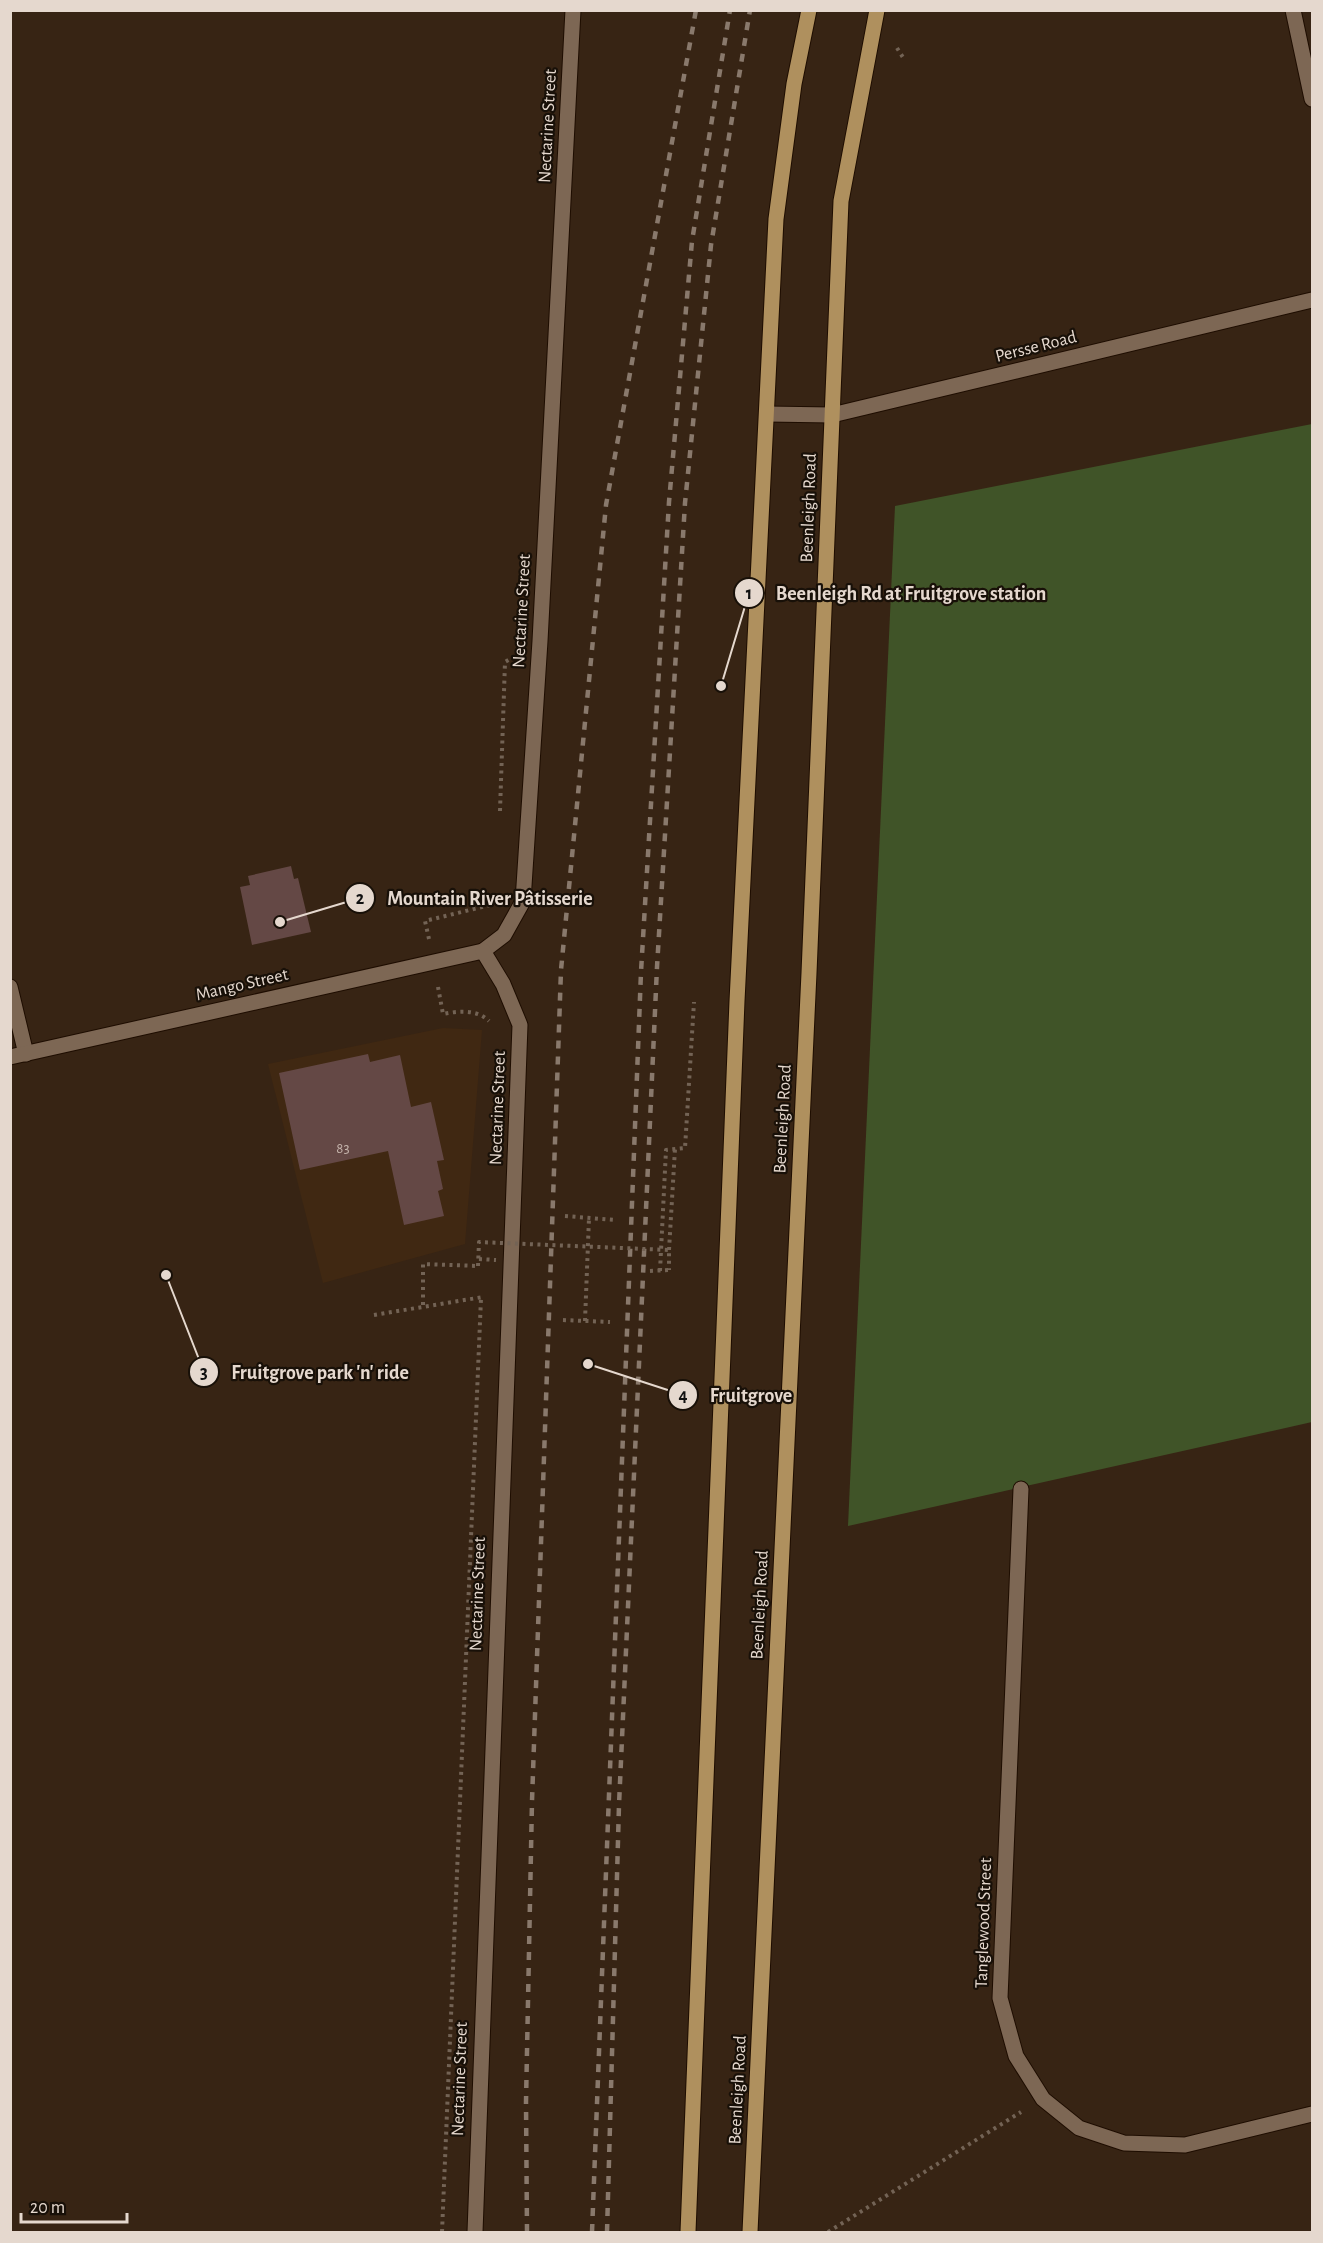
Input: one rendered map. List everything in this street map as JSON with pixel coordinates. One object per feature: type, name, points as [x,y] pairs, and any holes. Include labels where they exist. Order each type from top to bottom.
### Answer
[{"type":"main road","points":[[688,2232],[736,1025],[776,219],[794,84],[809,10]]},
{"type":"main road","name":"Beenleigh Road","points":[[750,2232],[841,201],[877,10]]},
{"type":"street","name":"Nectarine Street","points":[[475,2232],[520,1025],[503,984],[483,951],[504,935],[523,901],[540,641],[573,10]]},
{"type":"street","points":[[1293,10],[1312,99]]},
{"type":"street","name":"Persse Road","points":[[767,414],[832,415],[1312,300]]},
{"type":"street","name":"Mango Street","points":[[18,1055],[483,951]]},
{"type":"street","points":[[10,987],[18,1055]]},
{"type":"street","name":"Tanglewood Street","points":[[1021,1489],[1000,1998],[1016,2056],[1042,2099],[1079,2128],[1124,2143],[1185,2145],[1312,2114]]},
{"type":"path","points":[[500,816],[506,662],[540,641]]},
{"type":"path","points":[[492,1030],[488,1019],[478,1013],[457,1011],[442,1014],[425,921],[485,907],[497,900]]},
{"type":"path","points":[[660,1271],[666,1150],[685,1148],[694,1002]]},
{"type":"path","points":[[650,1271],[669,1270],[675,1149]]},
{"type":"path","points":[[565,1216],[615,1220]]},
{"type":"path","points":[[585,1321],[588,1218]]},
{"type":"path","points":[[482,1276],[483,1240]]},
{"type":"path","points":[[423,1305],[423,1264],[478,1266],[479,1242],[669,1250]]},
{"type":"path","points":[[478,1259],[496,1260],[496,1272]]},
{"type":"path","points":[[442,2232],[482,1287]]},
{"type":"path","points":[[374,1315],[423,1305],[481,1299],[489,1291]]},
{"type":"path","points":[[563,1320],[610,1322]]},
{"type":"path","points":[[828,2232],[1042,2099]]},
{"type":"shaded area","points":[[443,1028],[482,1030],[465,1244],[323,1283],[268,1064]]},
{"type":"green space","points":[[1312,424],[1312,1422],[848,1526],[895,506]]},
{"type":"building","points":[[291,866],[294,879],[298,878],[311,932],[252,945],[240,887],[250,885],[248,876]]},
{"type":"building","points":[[368,1054],[370,1062],[400,1055],[411,1107],[431,1102],[444,1160],[437,1161],[443,1189],[438,1191],[444,1216],[404,1225],[388,1151],[300,1170],[279,1073]]},
{"type":"railway","points":[[527,2232],[526,2102],[532,1801],[561,970],[606,505],[696,10]]},
{"type":"railway","points":[[592,2232],[641,972],[669,502],[692,241],[730,10]]},
{"type":"railway","points":[[607,2232],[619,1805],[657,967],[685,503],[711,245],[750,10]]},
{"type":"place","name":"Beenleigh Rd at Fruitgrove station","points":[[721,686]]},
{"type":"place","name":"Mountain River Pâtisserie","points":[[280,922]]},
{"type":"place","name":"Fruitgrove park 'n' ride","points":[[166,1275]]},
{"type":"place","name":"Fruitgrove","points":[[588,1364]]}]
